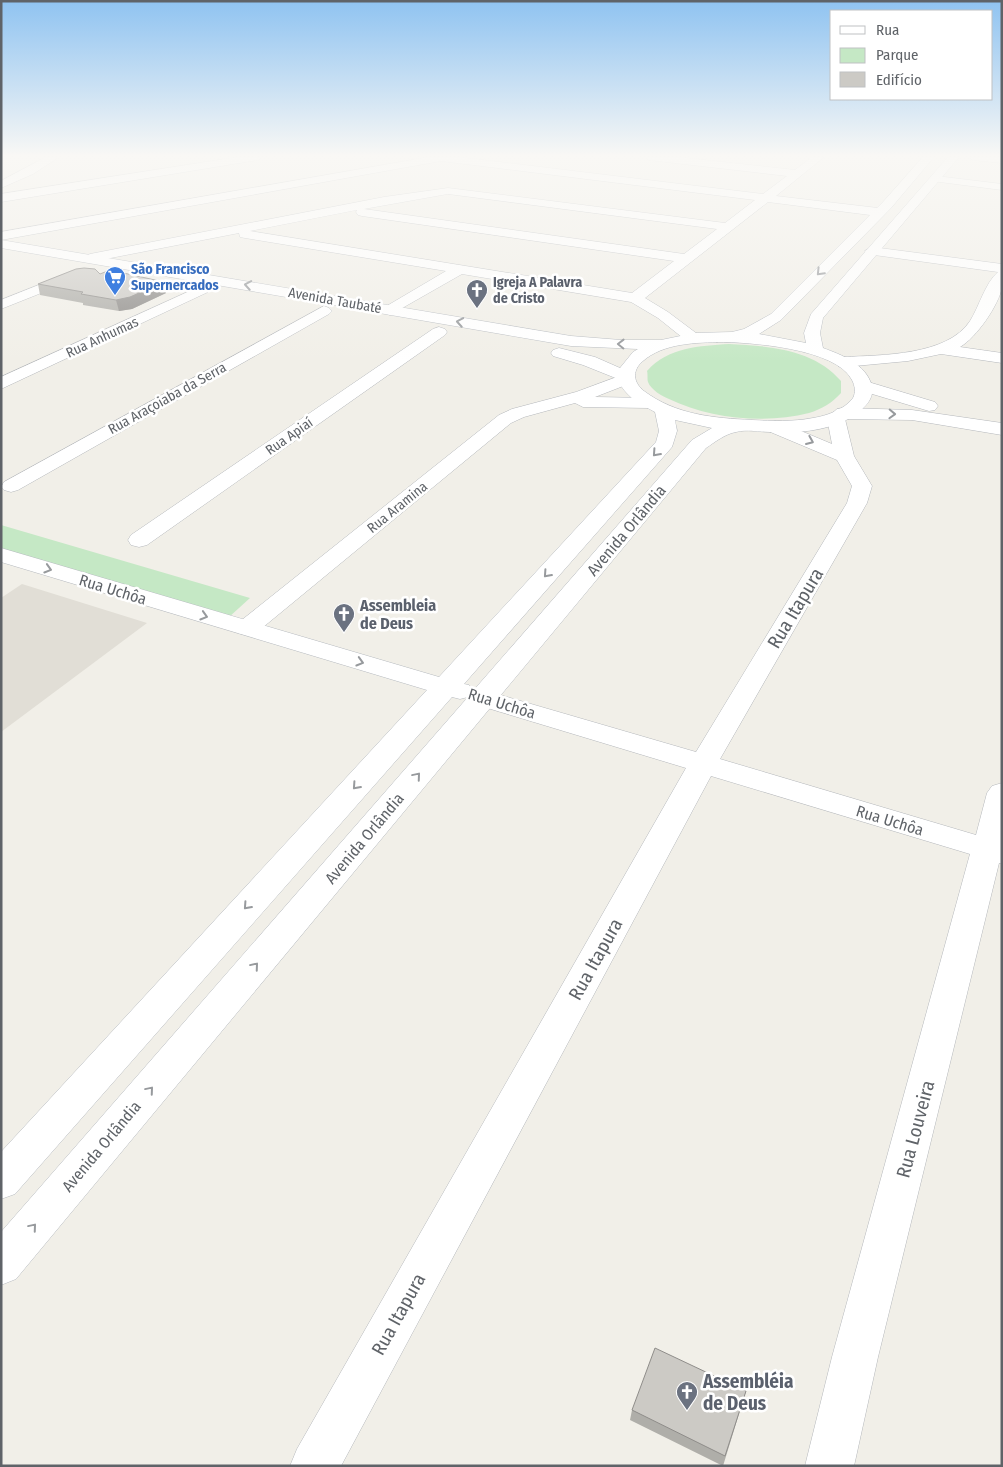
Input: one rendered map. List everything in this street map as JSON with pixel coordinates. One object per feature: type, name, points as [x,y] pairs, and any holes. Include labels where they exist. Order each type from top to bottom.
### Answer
[{"type":"street","points":[[1,236],[59,225]]},
{"type":"street","points":[[1,305],[89,264],[256,225]]},
{"type":"street","points":[[457,225],[688,259]]},
{"type":"street","points":[[716,225],[728,227]]},
{"type":"street","points":[[734,337],[750,332],[776,317],[865,225]]},
{"type":"street","points":[[815,350],[812,333],[816,317],[895,225]]},
{"type":"street","points":[[635,298],[728,227]]},
{"type":"street","points":[[227,231],[635,298],[664,315],[694,338]]},
{"type":"street","name":"Avenida Taubaté","points":[[1,244],[202,289],[571,355],[626,377]]},
{"type":"street","points":[[872,251],[1002,268]]},
{"type":"street","name":"Avenida Taubaté","points":[[1,254],[89,264],[283,291],[571,341],[614,344],[670,343]]},
{"type":"street","points":[[390,310],[458,270]]},
{"type":"street","points":[[844,362],[891,358],[941,349],[954,344],[972,330],[1002,275]]},
{"type":"street","name":"Rua Anhumas","points":[[1,384],[202,289]]},
{"type":"street","points":[[265,300],[283,291]]},
{"type":"street","name":"Rua Araçoiaba da Serra","points":[[10,486],[324,311]]},
{"type":"street","name":"Rua Apiaí","points":[[139,540],[439,332]]},
{"type":"street","points":[[839,416],[857,404],[864,393],[865,386],[857,373],[844,362],[815,350],[774,340],[734,337],[694,338],[670,343],[647,350],[632,360],[626,371],[626,377],[634,392],[656,406],[698,420],[737,426],[775,427],[839,416],[912,415],[1002,429]]},
{"type":"street","points":[[941,349],[1002,358]]},
{"type":"street","name":"Rua Aramina","points":[[247,628],[506,419],[518,413],[557,403],[626,377]]},
{"type":"street","points":[[865,386],[934,407],[1002,419]]},
{"type":"street","name":"Rua Aramina","points":[[557,403],[656,406]]},
{"type":"street","name":"Avenida Orlândia","points":[[1,1181],[665,443],[668,431],[656,406]]},
{"type":"street","name":"Rua Itapura","points":[[314,1466],[704,764],[857,503],[862,486],[844,456],[839,416]]},
{"type":"street","name":"Avenida Orlândia","points":[[1,1264],[699,444],[720,432],[737,426]]},
{"type":"street","points":[[775,427],[844,456]]},
{"type":"street","name":"Rua Uchôa","points":[[1,555],[995,851]]},
{"type":"street","name":"Rua Louveira","points":[[829,1466],[855,1358],[995,851],[1002,793]]},
{"type":"shaded area","points":[[22,584],[147,623],[1,732],[1,598]]},
{"type":"green space","points":[[729,344],[760,346],[790,351],[818,362],[841,381],[841,393],[818,410],[809,413],[774,418],[738,418],[685,406],[666,398],[652,388],[648,382],[647,371],[655,363],[675,352],[696,347]]},
{"type":"green space","points":[[1,525],[250,598],[228,618],[1,550]]},
{"type":"building","points":[[76,269],[95,269],[100,274],[110,270],[164,282],[130,297],[116,300],[38,284]]},
{"type":"building","name":"Assembléia de Deus","points":[[655,1348],[746,1391],[725,1456],[632,1410]]},
{"type":"place","name":"São Francisco Supernercados","points":[[115,296]]},
{"type":"place","name":"Igreja A Palavra de Cristo","points":[[477,309]]},
{"type":"place","name":"Assembleia de Deus","points":[[344,633]]},
{"type":"place","name":"Assembléia de Deus","points":[[687,1411]]}]
